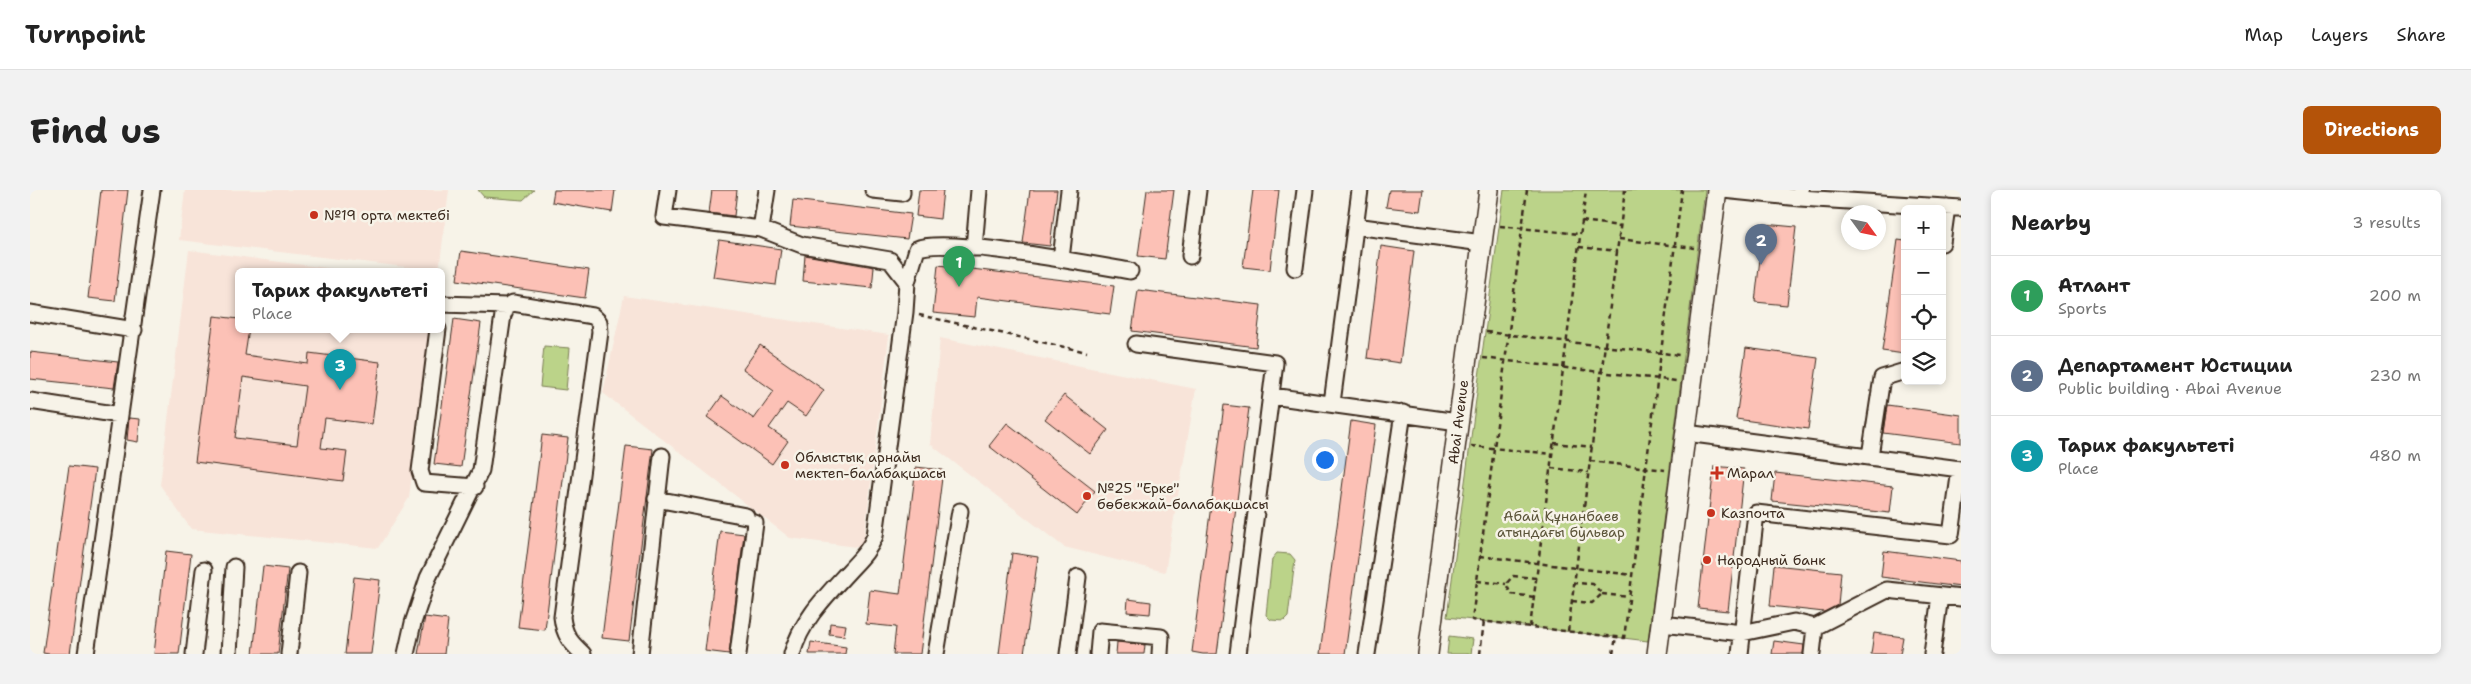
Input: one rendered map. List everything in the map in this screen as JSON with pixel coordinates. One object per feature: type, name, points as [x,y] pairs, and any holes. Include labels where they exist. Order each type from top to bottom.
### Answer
[{"type":"main road","name":"Abai Avenue","points":[[1428,654],[1489,190]]},
{"type":"main road","points":[[1657,654],[1718,190]]},
{"type":"lane","points":[[86,654],[134,330],[152,190]]},
{"type":"lane","points":[[668,190],[664,217],[761,229],[802,244],[890,260],[907,282]]},
{"type":"lane","points":[[761,229],[767,190]]},
{"type":"lane","points":[[873,190],[902,193],[902,190]]},
{"type":"lane","points":[[974,248],[979,190]]},
{"type":"lane","points":[[1061,259],[1069,190]]},
{"type":"lane","points":[[1190,256],[1198,190]]},
{"type":"lane","points":[[1295,268],[1305,190]]},
{"type":"lane","points":[[1332,403],[1360,190]]},
{"type":"lane","points":[[1723,190],[1800,194],[1954,207],[1946,231]]},
{"type":"lane","points":[[1355,226],[1482,243]]},
{"type":"lane","points":[[792,654],[796,642],[815,608],[869,550],[875,536],[906,312],[907,282],[918,249],[925,245],[974,248],[1061,259],[1130,271]]},
{"type":"lane","points":[[445,304],[506,306],[513,303],[593,316],[599,322],[600,332],[562,617],[564,632],[570,643],[583,654]]},
{"type":"lane","points":[[406,654],[428,578],[481,470],[503,315],[506,306]]},
{"type":"lane","points":[[30,313],[134,330]]},
{"type":"lane","points":[[437,333],[420,471],[424,483],[474,487]]},
{"type":"lane","points":[[1136,344],[1276,363],[1238,654]]},
{"type":"lane","points":[[1870,456],[1882,378],[1901,372]]},
{"type":"lane","points":[[1272,396],[1458,422]]},
{"type":"lane","points":[[30,401],[120,415]]},
{"type":"lane","points":[[1367,654],[1403,413]]},
{"type":"lane","points":[[1686,432],[1960,469],[1951,535],[1756,513],[1740,654]]},
{"type":"lane","points":[[640,654],[662,456]]},
{"type":"lane","points":[[656,499],[751,520],[738,654]]},
{"type":"lane","points":[[936,654],[960,511]]},
{"type":"lane","points":[[230,654],[234,567]]},
{"type":"lane","points":[[194,654],[204,570]]},
{"type":"lane","points":[[289,654],[298,573]]},
{"type":"lane","points":[[1068,654],[1078,577]]},
{"type":"lane","points":[[1662,624],[1742,633],[1794,622],[1815,627],[1887,590],[1961,598]]},
{"type":"lane","points":[[1932,654],[1940,596]]},
{"type":"lane","points":[[1812,654],[1815,627]]},
{"type":"lane","points":[[1098,654],[1100,631],[1161,637],[1160,654]]},
{"type":"path","points":[[1527,190],[1472,620],[1624,638],[1682,190]]},
{"type":"path","points":[[1530,627],[1586,190]]},
{"type":"path","points":[[1568,631],[1625,190]]},
{"type":"path","points":[[1582,222],[1620,226]]},
{"type":"path","points":[[1500,226],[1581,234]]},
{"type":"path","points":[[1619,239],[1698,249]]},
{"type":"path","points":[[1579,247],[1617,251]]},
{"type":"path","points":[[906,312],[1088,352]]},
{"type":"path","points":[[1484,332],[1684,355]]},
{"type":"path","points":[[1481,358],[1681,381]]},
{"type":"path","points":[[1554,443],[1592,447]]},
{"type":"path","points":[[1470,446],[1553,454]]},
{"type":"path","points":[[1590,460],[1670,470]]},
{"type":"path","points":[[1551,468],[1588,472]]},
{"type":"path","points":[[1480,556],[1632,575]]},
{"type":"path","points":[[1506,584],[1513,576],[1537,578]]},
{"type":"path","points":[[1477,581],[1506,584]]},
{"type":"path","points":[[1574,583],[1593,584],[1602,594],[1629,597]]},
{"type":"path","points":[[1506,584],[1511,594],[1534,597]]},
{"type":"path","points":[[1572,601],[1592,603],[1602,594]]},
{"type":"path","points":[[1480,654],[1484,621]]},
{"type":"path","points":[[1613,654],[1616,637]]},
{"type":"shaded area","name":"№19 орта мектебі","points":[[185,190],[449,190],[439,268],[414,268],[179,240]]},
{"type":"shaded area","points":[[189,250],[326,268],[235,268],[235,333],[430,333],[409,498],[378,548],[191,529],[160,485]]},
{"type":"shaded area","name":"Облыстық арнайы мектеп-балабақшасы","points":[[624,296],[889,335],[863,548],[790,538],[603,393]]},
{"type":"shaded area","name":"№25 \"Ерке\" бөбекжай-балабақшасы","points":[[940,338],[1196,389],[1165,572],[1064,547],[930,444]]},
{"type":"green space","points":[[478,190],[534,190],[523,200],[484,197]]},
{"type":"green space","name":"Абай Құнанбаев атындағы бульвар","points":[[1504,190],[1705,190],[1648,641],[1447,617]]},
{"type":"green space","points":[[544,346],[570,348],[566,390],[540,387]]},
{"type":"green space","points":[[1277,553],[1290,554],[1295,560],[1288,617],[1284,621],[1271,620],[1266,615],[1272,559]]},
{"type":"green space","points":[[1449,636],[1473,639],[1471,654],[1447,654]]},
{"type":"building","points":[[101,190],[128,190],[115,301],[88,298]]},
{"type":"building","points":[[554,190],[615,190],[612,212],[552,202]]},
{"type":"building","points":[[712,190],[737,190],[734,216],[709,213]]},
{"type":"building","points":[[919,190],[943,190],[940,219],[916,216]]},
{"type":"building","points":[[1030,190],[1057,190],[1050,246],[1023,243]]},
{"type":"building","points":[[1147,190],[1174,190],[1165,259],[1138,256]]},
{"type":"building","points":[[1253,190],[1279,190],[1270,270],[1243,267]]},
{"type":"building","points":[[1389,190],[1423,190],[1420,211],[1386,207]]},
{"type":"building","points":[[793,200],[911,214],[907,239],[790,226]]},
{"type":"building","points":[[1764,224],[1796,227],[1787,305],[1755,302]]},
{"type":"building","points":[[719,240],[781,249],[776,285],[713,277]]},
{"type":"building","points":[[1898,240],[1901,240],[1901,353],[1882,351]]},
{"type":"building","points":[[1381,246],[1414,251],[1400,363],[1367,358]]},
{"type":"building","points":[[461,251],[589,270],[585,298],[457,280]]},
{"type":"building","points":[[805,255],[874,267],[872,288],[803,281]]},
{"type":"building","points":[[938,265],[1114,286],[1110,314],[977,297],[975,317],[933,313]]},
{"type":"building","points":[[1138,290],[1261,305],[1256,347],[1132,331]]},
{"type":"building","points":[[214,316],[235,319],[235,333],[248,333],[245,355],[308,364],[309,353],[380,362],[372,424],[325,418],[321,448],[347,451],[343,481],[195,462]],"holes":[[[243,377],[305,386],[297,445],[235,438]]]},
{"type":"building","points":[[454,319],[481,323],[461,467],[434,464]]},
{"type":"building","points":[[760,345],[824,390],[806,416],[787,403],[769,428],[788,441],[772,464],[707,417],[722,396],[754,419],[774,391],[743,369]]},
{"type":"building","points":[[1746,348],[1818,358],[1808,429],[1736,419]]},
{"type":"building","points":[[30,352],[118,362],[114,388],[30,379]]},
{"type":"building","points":[[1064,395],[1108,430],[1090,454],[1045,419]]},
{"type":"building","points":[[1224,405],[1249,408],[1217,654],[1203,654],[1192,652]]},
{"type":"building","points":[[1887,405],[1961,415],[1961,443],[1883,433]]},
{"type":"building","points":[[129,418],[140,419],[138,442],[127,440]]},
{"type":"building","points":[[1351,421],[1376,425],[1345,654],[1320,654]]},
{"type":"building","points":[[1007,423],[1095,491],[1077,515],[989,446]]},
{"type":"building","points":[[542,435],[568,438],[545,630],[518,627]]},
{"type":"building","points":[[626,446],[653,449],[629,641],[602,638]]},
{"type":"building","points":[[69,466],[95,469],[70,654],[49,654],[43,653]]},
{"type":"building","points":[[1714,466],[1744,469],[1728,611],[1698,608]]},
{"type":"building","points":[[916,467],[943,470],[920,654],[893,654],[896,627],[866,624],[870,590],[900,594]]},
{"type":"building","points":[[1775,473],[1893,486],[1890,513],[1772,501]]},
{"type":"building","points":[[720,531],[744,534],[729,654],[705,651]]},
{"type":"building","points":[[166,551],[191,554],[179,654],[154,654]]},
{"type":"building","points":[[1884,551],[1961,561],[1961,587],[1881,577]]},
{"type":"building","points":[[1012,553],[1038,557],[1024,654],[999,654]]},
{"type":"building","points":[[1774,565],[1841,572],[1838,605],[1824,612],[1770,606]]},
{"type":"building","points":[[263,566],[288,569],[278,654],[253,654]]},
{"type":"building","points":[[354,577],[380,580],[371,654],[345,654]]},
{"type":"building","points":[[1128,599],[1151,602],[1150,614],[1127,612]]},
{"type":"building","points":[[425,617],[448,620],[444,654],[418,654]]},
{"type":"building","points":[[830,623],[846,625],[844,636],[829,634]]},
{"type":"building","points":[[1874,633],[1903,637],[1900,654],[1871,654]]},
{"type":"building","points":[[1774,641],[1804,645],[1803,654],[1772,654]]},
{"type":"building","points":[[811,642],[846,647],[845,654],[809,654]]},
{"type":"building","points":[[1117,642],[1145,645],[1144,654],[1116,654]]},
{"type":"place","name":"№19 орта мектебі","points":[[314,215]]},
{"type":"place","name":"Департамент Юстиции","points":[[1761,265]]},
{"type":"place","name":"Атлант","points":[[959,287]]},
{"type":"place","name":"Тарих факультеті","points":[[340,390]]},
{"type":"place","name":"Облыстық арнайы мектеп-балабақшасы","points":[[785,465]]},
{"type":"place","name":"Марал","points":[[1717,473]]},
{"type":"place","name":"№25 \"Ерке\" бөбекжай-балабақшасы","points":[[1087,496]]},
{"type":"place","name":"Казпочта","points":[[1711,513]]},
{"type":"place","name":"Народный банк","points":[[1707,560]]}]
